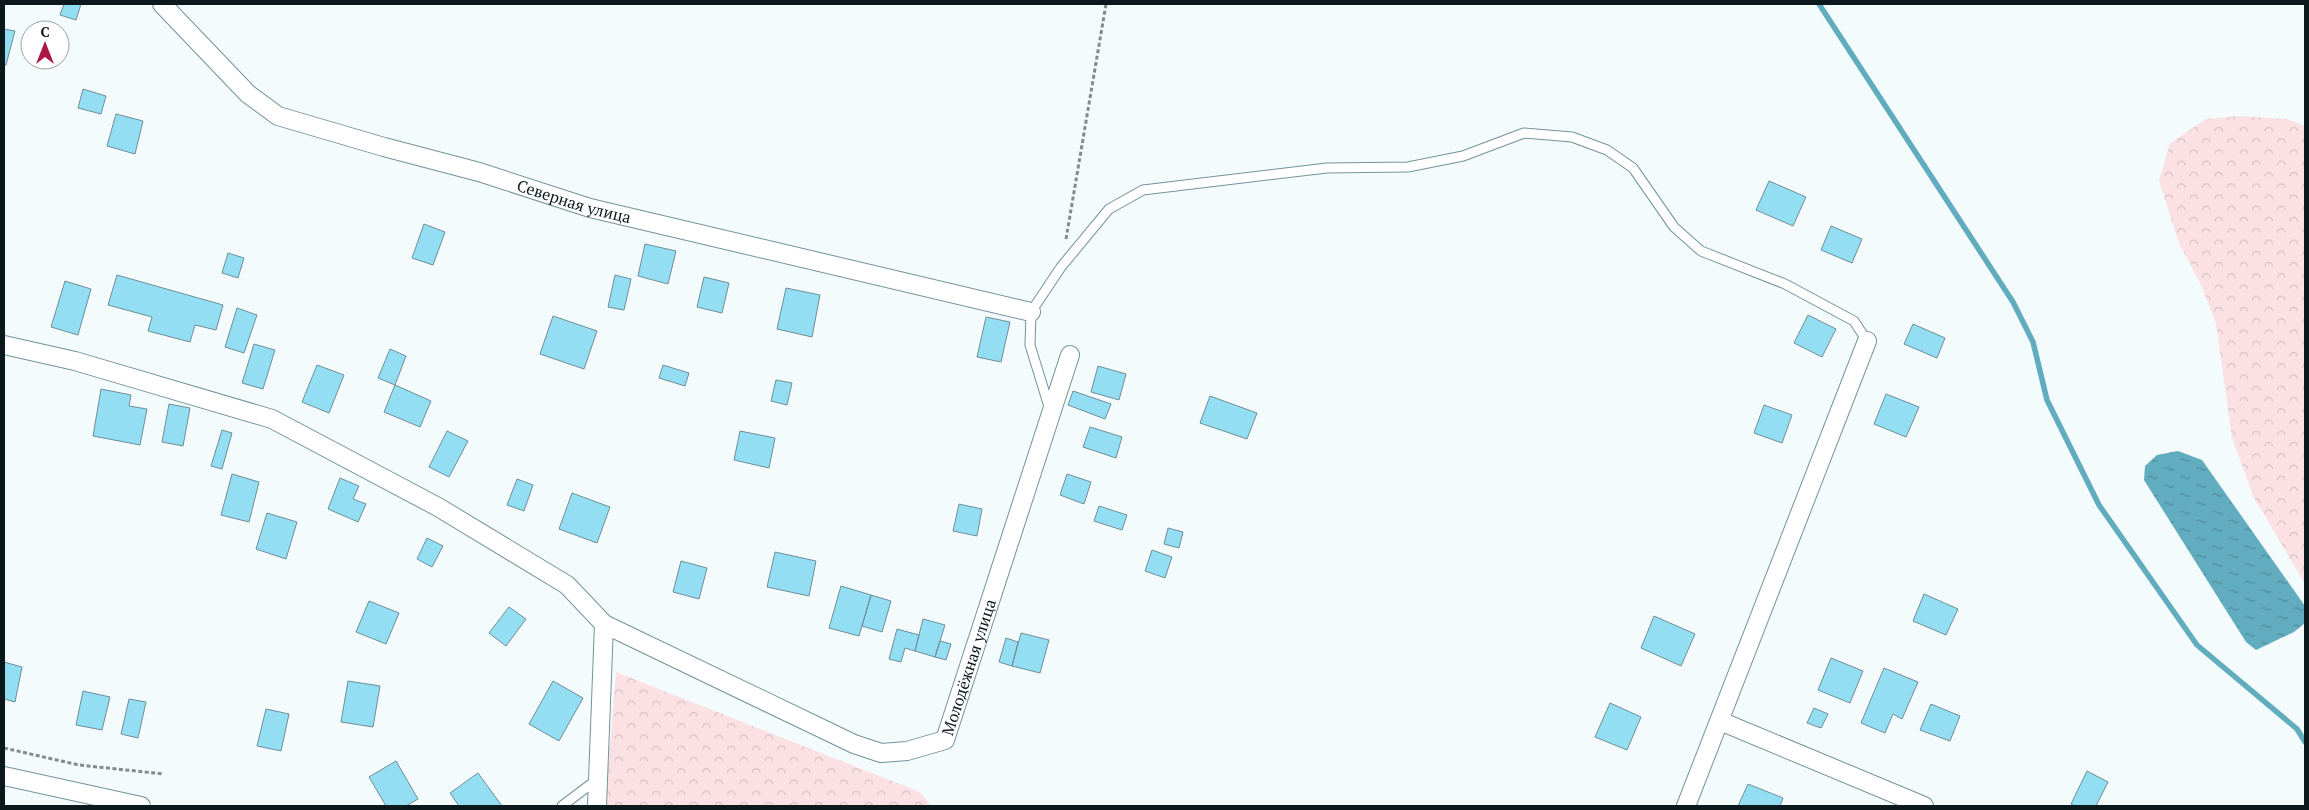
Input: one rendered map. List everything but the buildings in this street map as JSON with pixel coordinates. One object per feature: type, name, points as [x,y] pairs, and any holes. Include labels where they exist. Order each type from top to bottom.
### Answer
[{"type":"street","name":"Северная улица","points":[[162,4],[248,94],[278,116],[479,172],[590,208],[1031,312]]},
{"type":"street","points":[[1686,806],[1867,341]]},
{"type":"street","points":[[4,345],[75,361],[272,419],[438,507],[567,585],[604,624],[598,806]]},
{"type":"street","name":"Молодёжная улица","points":[[604,624],[854,744],[881,753],[907,751],[945,740],[1070,355]]},
{"type":"street","points":[[1720,721],[1924,806]]},
{"type":"street","points":[[4,776],[141,806]]},
{"type":"lane","points":[[1051,412],[1030,345],[1031,312],[1061,267],[1109,209],[1143,190],[1327,168],[1408,167],[1463,156],[1524,134],[1572,137],[1607,150],[1633,168],[1674,227],[1701,251],[1785,284],[1854,321],[1867,341]]},
{"type":"lane","points":[[562,806],[599,778]]},
{"type":"path","points":[[1061,267],[1106,4]]},
{"type":"path","points":[[4,748],[80,765],[164,774]]},
{"type":"green space","points":[[2239,116],[2287,119],[2305,126],[2305,584],[2253,496],[2232,438],[2216,324],[2202,287],[2179,243],[2159,181],[2170,143],[2206,119]]},
{"type":"green space","points":[[616,672],[920,792],[931,806],[605,806]]},
{"type":"water","points":[[2178,451],[2202,460],[2305,606],[2305,623],[2294,632],[2256,650],[2246,642],[2144,480],[2145,466],[2157,455]]},
{"type":"waterway","points":[[1819,4],[2013,302],[2033,342],[2047,400],[2099,505],[2197,645],[2297,729],[2305,742]]}]
